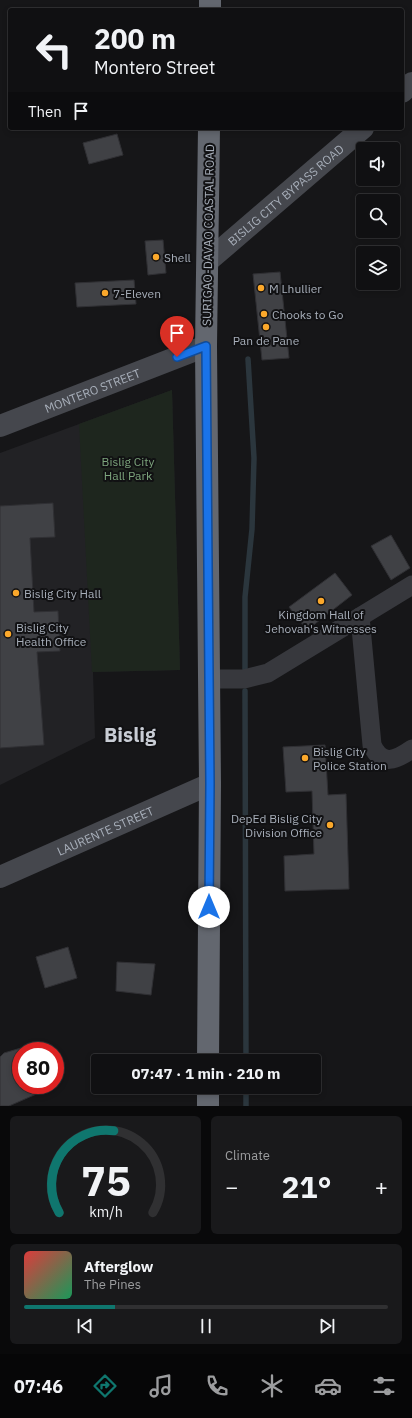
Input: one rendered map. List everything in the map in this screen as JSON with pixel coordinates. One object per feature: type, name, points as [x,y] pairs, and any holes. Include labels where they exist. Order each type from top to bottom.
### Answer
[{"type":"highway","name":"SURIGAO-DAVAO COASTAL ROAD","points":[[208,1054],[210,784],[206,346],[209,130]]},
{"type":"highway","points":[[208,1094],[208,1106]]},
{"type":"street","points":[[404,90],[412,83]]},
{"type":"street","name":"BISLIG CITY BYPASS ROAD","points":[[208,261],[361,130]]},
{"type":"street","name":"MONTERO STREET","points":[[0,426],[206,346]]},
{"type":"street","points":[[209,680],[244,679],[268,673],[412,585]]},
{"type":"street","points":[[360,617],[372,745],[376,753],[384,760],[394,760],[412,749]]},
{"type":"street","name":"LAURENTE STREET","points":[[0,877],[210,784]]},
{"type":"shaded area","points":[[172,390],[180,670],[93,672],[95,738],[0,785],[0,453]]},
{"type":"green space","name":"Bislig City Hall Park","points":[[172,390],[180,670],[92,672],[79,424]]},
{"type":"building","points":[[117,134],[123,155],[89,164],[83,143]]},
{"type":"building","name":"Shell","points":[[163,240],[166,273],[148,275],[145,241]]},
{"type":"building","points":[[280,272],[289,358],[262,360],[253,274]]},
{"type":"building","name":"7-Eleven","points":[[134,280],[136,304],[77,307],[75,283]]},
{"type":"building","name":"Bislig City Hall","points":[[53,503],[55,537],[30,538],[34,612],[58,611],[60,651],[37,652],[44,745],[0,748],[0,506]]},
{"type":"building","points":[[391,535],[410,568],[391,580],[371,546]]},
{"type":"building","name":"Kingdom Hall of Jehovah's Witnesses","points":[[335,573],[352,595],[307,630],[289,607]]},
{"type":"building","name":"DepEd Bislig City Division Office","points":[[325,745],[328,795],[346,794],[349,889],[285,891],[284,856],[314,854],[312,791],[286,792],[283,747]]},
{"type":"building","points":[[68,947],[77,978],[45,988],[36,957]]},
{"type":"building","points":[[117,962],[155,964],[151,995],[116,991]]},
{"type":"building","points":[[12,1051],[12,1094],[36,1094],[9,1106],[0,1106],[0,1057],[4,1053]]},
{"type":"waterway","points":[[245,669],[245,597],[252,529],[254,458],[248,359]]},
{"type":"waterway","points":[[245,691],[246,1054]]},
{"type":"waterway","points":[[246,1094],[246,1106]]},
{"type":"place","name":"Shell","points":[[156,257]]},
{"type":"place","name":"M Lhullier","points":[[261,288]]},
{"type":"place","name":"7-Eleven","points":[[105,293]]},
{"type":"place","name":"Chooks to Go","points":[[264,314]]},
{"type":"place","name":"Pan de Pane","points":[[266,327]]},
{"type":"place","name":"Bislig City Hall","points":[[16,593]]},
{"type":"place","name":"Kingdom Hall of Jehovah's Witnesses","points":[[321,601]]},
{"type":"place","name":"Bislig City Health Office","points":[[8,634]]},
{"type":"place","name":"Bislig City Police Station","points":[[305,758]]},
{"type":"place","name":"DepEd Bislig City Division Office","points":[[330,825]]},
{"type":"district","name":"Bislig","points":[[130,734]]},
{"type":"route","points":[[177,357],[206,346],[209,533],[209,907]]}]
